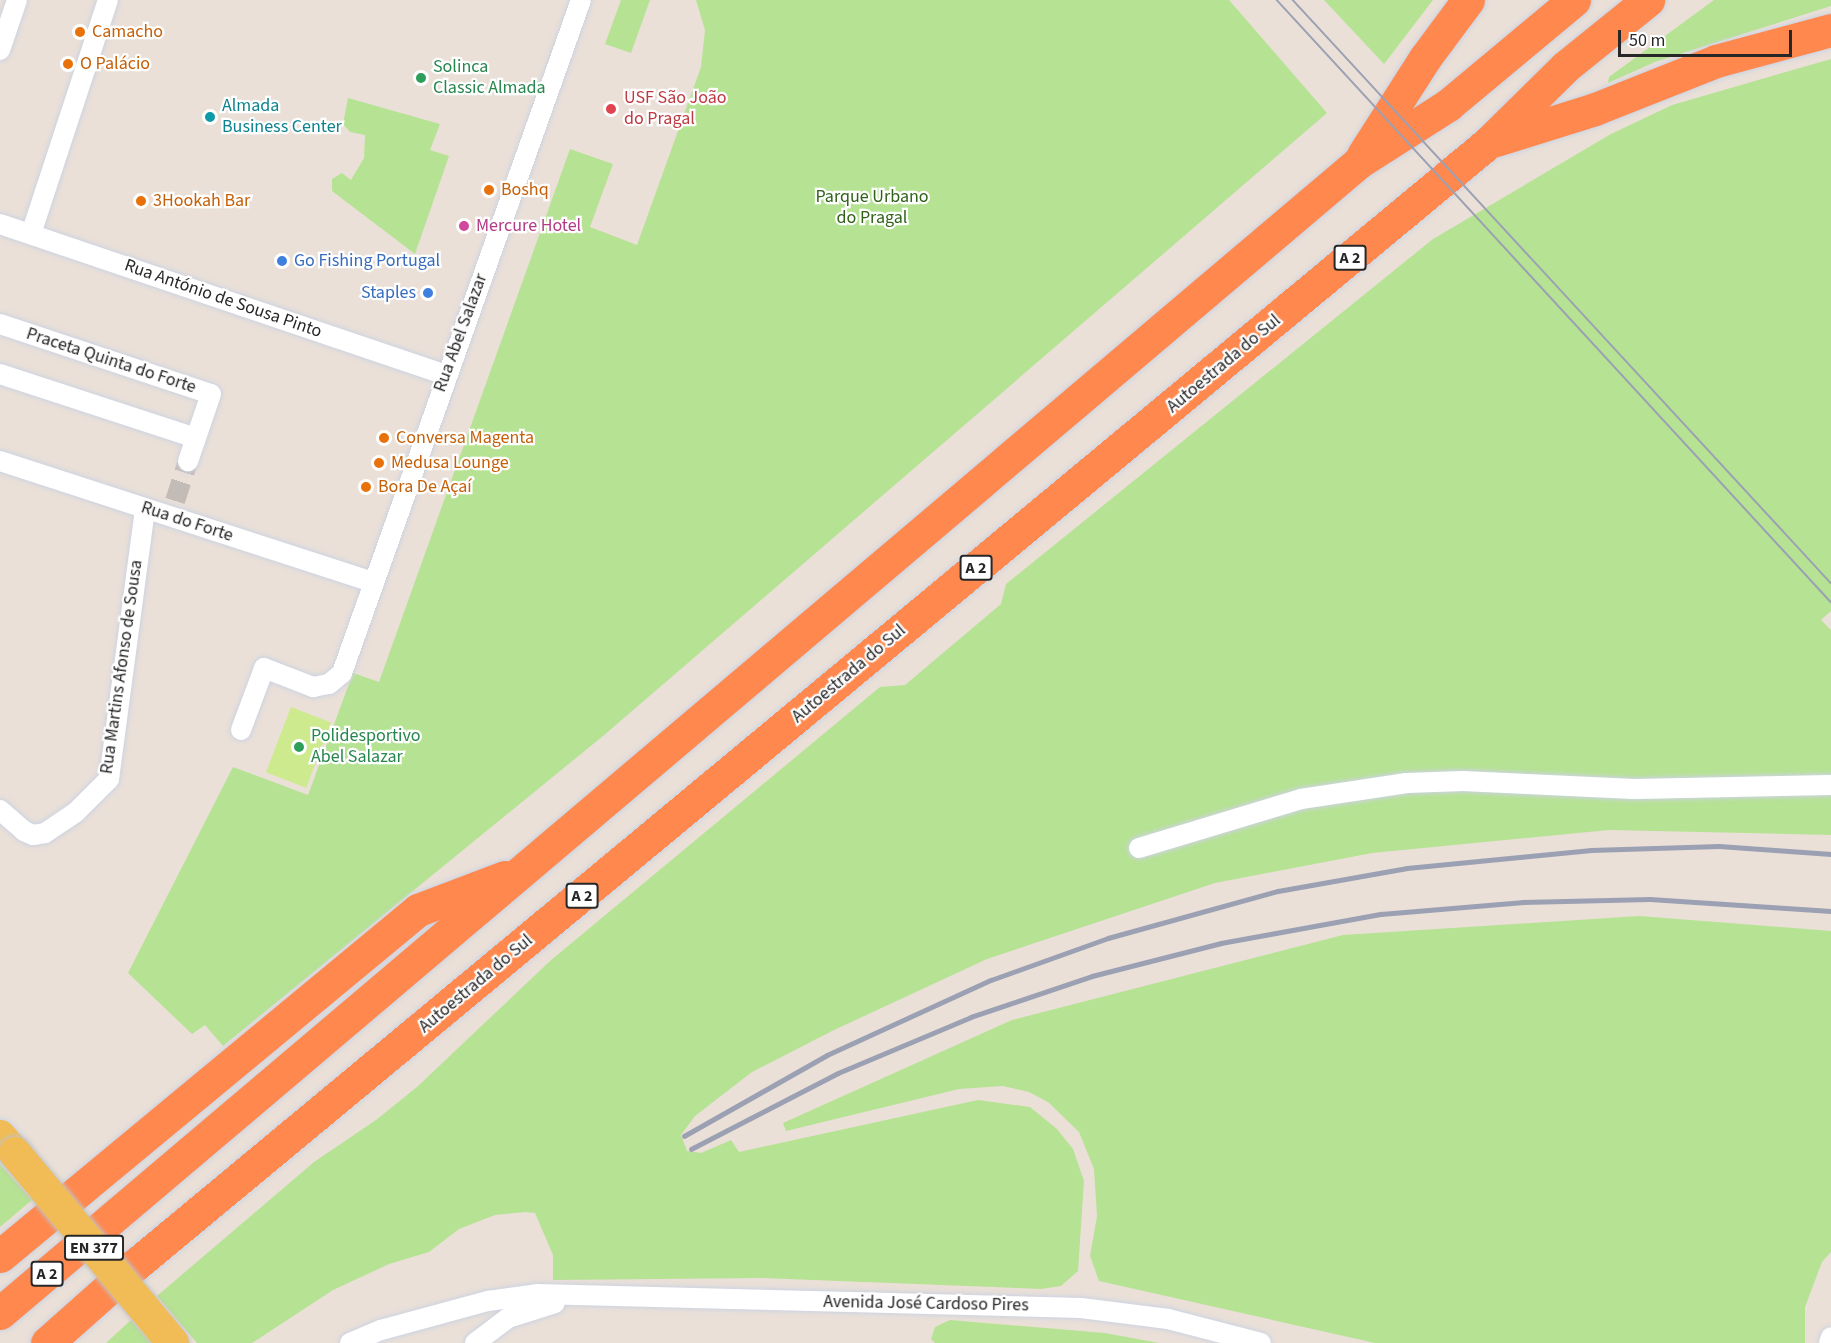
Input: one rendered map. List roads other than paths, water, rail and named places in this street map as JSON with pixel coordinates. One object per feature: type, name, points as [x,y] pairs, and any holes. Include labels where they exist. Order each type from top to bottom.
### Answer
[{"type":"highway","points":[[1359,162],[1425,58],[1468,0]]},
{"type":"highway","name":"A 2","points":[[0,1313],[1359,162],[1448,105],[1574,0]]},
{"type":"highway","name":"Autoestrada do Sul","points":[[47,1343],[135,1265],[1488,143],[1565,67],[1648,0]]},
{"type":"highway","points":[[1488,143],[1595,109],[1716,61],[1831,30]]},
{"type":"highway","points":[[0,1256],[418,910],[529,867]]},
{"type":"main road","name":"EN 377","points":[[7,1144],[173,1343]]},
{"type":"street","points":[[0,50],[17,0]]},
{"type":"street","points":[[31,234],[108,0]]},
{"type":"street","name":"Rua Abel Salazar","points":[[241,730],[264,668],[318,687],[334,682],[344,667],[581,0]]},
{"type":"street","name":"Rua António de Sousa Pinto","points":[[0,224],[446,375]]},
{"type":"street","name":"Praceta Quinta do Forte","points":[[0,324],[211,394],[189,461]]},
{"type":"street","points":[[1,379],[196,438]]},
{"type":"street","name":"Rua do Forte","points":[[0,461],[145,509],[173,509],[373,582]]},
{"type":"street","name":"Rua Martins Afonso de Sousa","points":[[0,810],[33,835],[45,832],[75,813],[109,779],[145,509]]},
{"type":"street","points":[[1138,848],[1301,799],[1407,783],[1462,781],[1634,789],[1831,785]]},
{"type":"street","name":"Avenida José Cardoso Pires","points":[[350,1343],[381,1330],[514,1296],[1081,1308],[1168,1319],[1261,1343]]},
{"type":"street","name":"Avenida José Cardoso Pires","points":[[475,1343],[495,1326],[525,1310],[588,1298]]},
{"type":"street","points":[[1828,1343],[1831,1337]]},
{"type":"tunnel","points":[[175,501],[188,461]]},
{"type":"tram line","points":[[1277,0],[1831,602]]},
{"type":"tram line","points":[[1293,0],[1831,583]]},
{"type":"railway","points":[[684,1136],[827,1055],[991,980],[1108,938],[1278,891],[1407,868],[1591,850],[1719,846],[1831,854]]},
{"type":"railway","points":[[691,1149],[838,1073],[971,1017],[1092,976],[1221,943],[1381,914],[1523,902],[1650,899],[1831,911]]},
{"type":"place","name":"Camacho","points":[[80,32]]},
{"type":"place","name":"O Palácio","points":[[68,64]]},
{"type":"place","name":"Solinca Classic Almada","points":[[421,78]]},
{"type":"place","name":"USF São João do Pragal","points":[[611,109]]},
{"type":"place","name":"Almada Business Center","points":[[210,117]]},
{"type":"place","name":"Boshq","points":[[489,190]]},
{"type":"place","name":"3Hookah Bar","points":[[141,201]]},
{"type":"place","name":"Mercure Hotel","points":[[464,226]]},
{"type":"place","name":"Go Fishing Portugal","points":[[282,261]]},
{"type":"place","name":"Staples","points":[[428,293]]},
{"type":"place","name":"Conversa Magenta","points":[[384,438]]},
{"type":"place","name":"Medusa Lounge","points":[[379,463]]},
{"type":"place","name":"Bora De Açaí","points":[[366,487]]},
{"type":"place","name":"Polidesportivo Abel Salazar","points":[[299,747]]},
{"type":"park label","name":"Parque Urbano do Pragal","points":[[872,208]]}]
